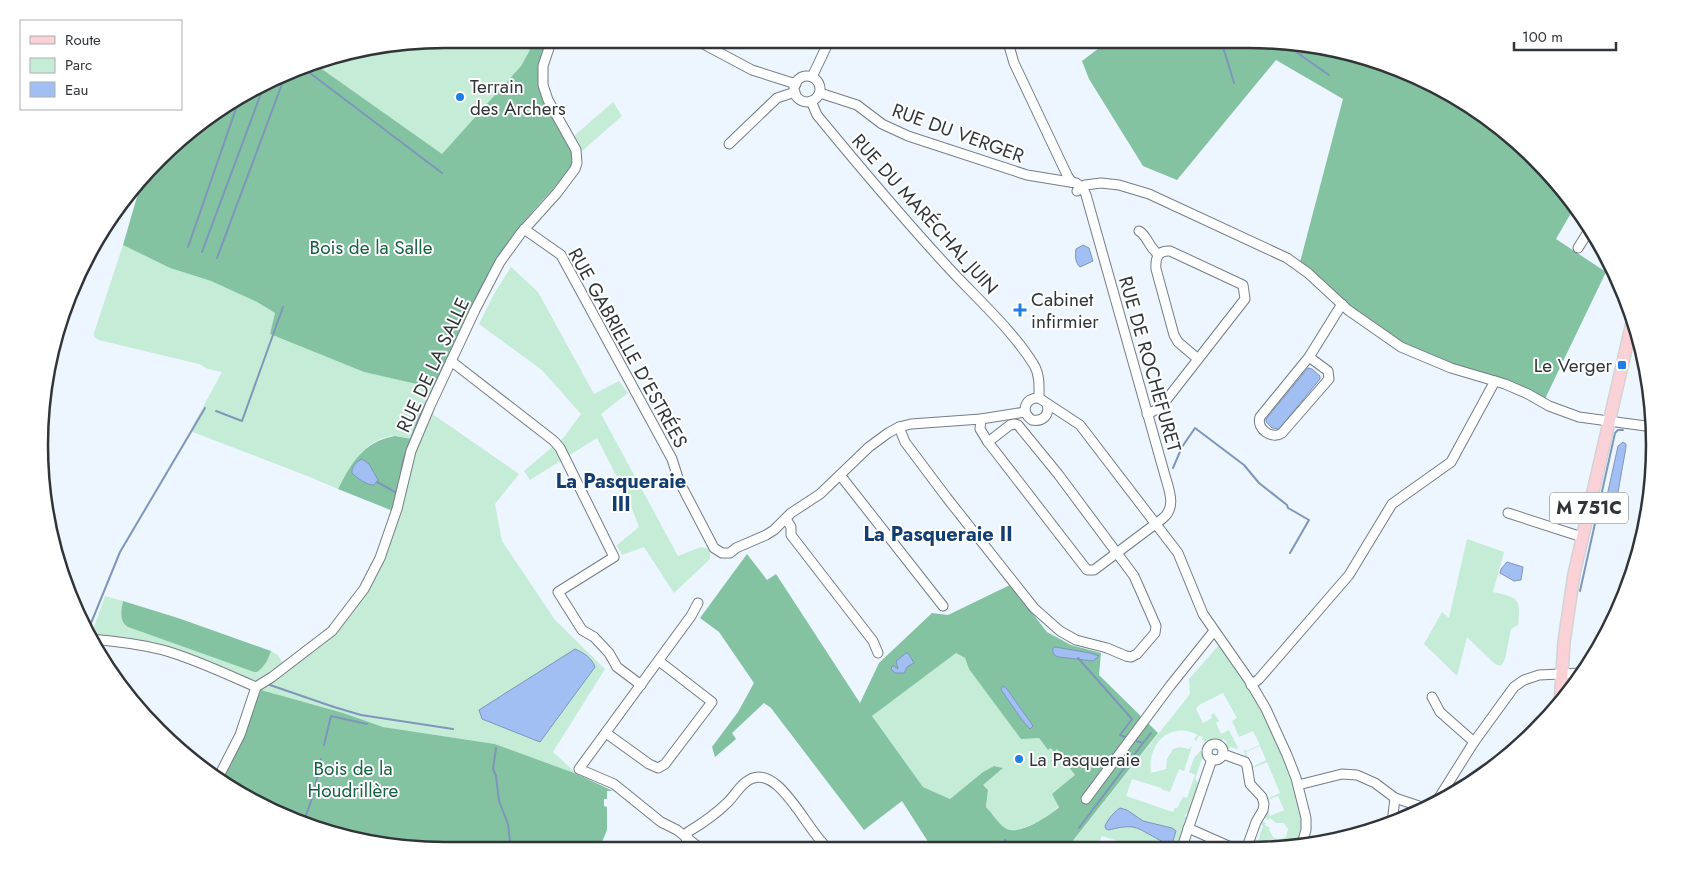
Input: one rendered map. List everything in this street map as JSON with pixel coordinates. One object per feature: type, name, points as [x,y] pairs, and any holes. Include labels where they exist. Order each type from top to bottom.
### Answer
[{"type":"main road","name":"M 751C","points":[[1561,690],[1567,610],[1630,332]]},
{"type":"street","name":"RUE DE LA SALLE","points":[[256,687],[332,631],[364,589],[383,550],[397,509],[412,451],[450,361],[500,262],[524,229],[572,174],[577,163],[576,150],[548,100],[543,85],[544,66],[549,48]]},
{"type":"street","points":[[711,48],[752,70],[795,88],[802,101],[816,99],[820,93],[820,85],[812,77],[803,77],[795,88],[777,98],[730,144]]},
{"type":"street","points":[[812,77],[826,48]]},
{"type":"street","points":[[1010,48],[1014,63],[1072,182]]},
{"type":"street","name":"RUE DU VERGER","points":[[820,93],[857,105],[882,124],[908,136],[1027,174],[1079,188],[1095,183],[1113,184],[1149,194],[1287,258],[1308,273],[1342,304],[1401,347],[1451,368],[1495,381],[1579,417],[1646,426]]},
{"type":"street","name":"RUE DU MARÉCHAL JUIN","points":[[811,101],[817,115],[880,191],[999,321],[1034,366],[1039,378],[1039,398]]},
{"type":"street","points":[[1062,182],[1065,175],[1064,169]]},
{"type":"street","name":"RUE DU VERGER","points":[[1062,182],[1072,182],[1079,188]]},
{"type":"street","name":"RUE DE ROCHEFURET","points":[[988,442],[1085,568],[1089,570],[1094,570],[1168,514],[1172,502],[1148,414],[1085,192],[1079,188]]},
{"type":"street","name":"RUE GABRIELLE D’ESTRÉES","points":[[524,229],[561,255],[672,459],[679,481],[714,548],[722,553],[730,552],[766,535],[778,527]]},
{"type":"street","points":[[1139,231],[1144,233],[1152,250],[1158,254]]},
{"type":"street","points":[[1578,248],[1586,234]]},
{"type":"street","points":[[1148,414],[1160,408],[1245,299],[1243,285],[1170,252],[1163,251],[1158,254],[1155,261],[1156,269],[1174,335],[1178,342],[1198,359]]},
{"type":"street","points":[[1309,357],[1330,373],[1329,379],[1282,433],[1272,436],[1260,426],[1259,419],[1309,357],[1342,304]]},
{"type":"street","points":[[450,361],[554,441],[560,448],[614,557],[558,592],[582,630],[594,638],[609,653],[617,667],[641,685]]},
{"type":"street","points":[[1251,685],[1259,679],[1349,575],[1392,504],[1451,462],[1495,381]]},
{"type":"street","points":[[1047,404],[1046,415],[1040,420],[1035,421],[1028,417],[1025,412],[1025,407],[1029,401],[1039,398],[1080,425],[1178,553],[1199,607],[1251,685],[1279,735],[1298,785],[1306,824],[1303,838]]},
{"type":"street","points":[[878,653],[873,642],[791,535],[778,527],[791,513],[820,494],[869,447],[899,427],[911,424],[981,419],[1025,412]]},
{"type":"street","points":[[1046,415],[1075,421]]},
{"type":"street","points":[[899,427],[910,449],[1040,614],[1068,637],[1108,648],[1126,656],[1135,656],[1154,633],[1156,626],[1137,581],[1018,425],[1010,425],[988,442],[980,429],[981,419]]},
{"type":"street","points":[[840,475],[943,606]]},
{"type":"street","points":[[1508,512],[1582,537]]},
{"type":"street","points":[[786,519],[791,527],[791,535]]},
{"type":"street","points":[[692,842],[677,830],[661,822],[614,784],[579,769],[659,661],[698,604]]},
{"type":"street","points":[[1086,799],[1170,686],[1214,631]]},
{"type":"street","points":[[99,640],[163,650],[256,687],[240,735],[221,773]]},
{"type":"street","points":[[606,732],[649,764],[658,768],[665,764],[712,702],[659,661]]},
{"type":"street","points":[[1444,790],[1474,742],[1510,691],[1518,683],[1539,674],[1574,673]]},
{"type":"street","points":[[1432,697],[1440,712],[1474,742]]},
{"type":"street","points":[[1219,745],[1222,748],[1223,754],[1219,760],[1212,760],[1207,752],[1209,747],[1219,745]]},
{"type":"street","points":[[1223,754],[1245,762],[1250,784],[1263,801],[1263,810],[1256,822],[1249,842]]},
{"type":"street","points":[[1184,842],[1212,760]]},
{"type":"street","points":[[1298,785],[1342,774],[1357,775],[1375,783],[1395,798],[1416,805]]},
{"type":"street","points":[[687,842],[688,832],[724,806],[747,781],[757,777],[765,777],[779,786],[820,842]]},
{"type":"street","points":[[1393,814],[1395,798]]},
{"type":"street","points":[[1188,828],[1220,842]]},
{"type":"green space","points":[[419,48],[528,48],[531,50],[521,66],[442,155],[320,68],[367,55]]},
{"type":"green space","name":"Bois de la Salle","points":[[527,48],[550,48],[543,85],[577,163],[527,218],[500,254],[473,303],[434,388],[364,372],[270,334],[275,313],[257,302],[211,281],[170,268],[123,245],[138,193],[146,183],[183,146],[203,130],[224,114],[269,88],[320,68],[442,154],[521,66],[530,50]]},
{"type":"green space","points":[[1099,48],[1275,48],[1301,51],[1327,55],[1377,69],[1425,88],[1470,114],[1511,146],[1530,164],[1571,213],[1556,239],[1606,272],[1543,403],[1401,347],[1299,266],[1343,99],[1276,60],[1177,180],[1143,166],[1089,79],[1082,61]]},
{"type":"green space","points":[[613,102],[622,116],[582,151],[574,136]]},
{"type":"green space","points":[[123,245],[170,268],[211,281],[257,302],[275,313],[270,334],[364,372],[434,388],[412,439],[393,436],[374,442],[359,455],[338,489],[190,431],[222,372],[208,369],[199,364],[99,340],[94,337]]},
{"type":"green space","points":[[511,267],[538,292],[594,394],[619,381],[628,393],[601,414],[678,556],[701,547],[710,549],[710,559],[674,593],[644,547],[622,555],[617,545],[639,527],[629,501],[597,438],[530,480],[524,471],[564,437],[581,414],[542,370],[479,324],[494,294]]},
{"type":"green space","points":[[431,413],[519,474],[495,504],[502,541],[555,620],[605,669],[553,752],[577,774],[495,744],[383,727],[261,690],[323,645],[356,608],[382,562],[419,440]]},
{"type":"green space","points":[[395,436],[412,439],[393,511],[338,489],[348,470],[367,448],[384,439]]},
{"type":"green space","points":[[1467,539],[1504,552],[1493,592],[1513,598],[1518,604],[1519,616],[1518,625],[1511,629],[1505,659],[1501,666],[1495,664],[1467,637],[1457,676],[1424,644],[1442,612],[1449,618]]},
{"type":"green space","points":[[747,554],[767,580],[776,574],[860,703],[879,663],[932,613],[948,615],[1010,585],[1047,632],[1071,645],[1101,653],[1099,675],[1158,733],[1072,842],[928,842],[902,801],[864,830],[771,708],[764,703],[732,733],[736,739],[715,757],[712,747],[738,712],[754,683],[719,632],[700,618]],"holes":[[[956,653],[965,658],[969,669],[1021,739],[1039,738],[1048,750],[1051,748],[1054,752],[1057,749],[1075,775],[1052,794],[1059,807],[1041,820],[1025,828],[1017,830],[1005,828],[986,807],[988,790],[983,785],[1003,768],[994,766],[983,772],[950,799],[923,787],[872,716]]]},
{"type":"green space","points":[[105,596],[123,601],[121,616],[128,627],[254,672],[268,659],[271,651],[278,655],[283,664],[258,681],[251,681],[190,656],[98,637],[93,629]]},
{"type":"green space","points":[[123,601],[271,651],[264,665],[257,672],[254,672],[128,627],[122,619]]},
{"type":"green space","points":[[1220,644],[1258,701],[1275,735],[1295,784],[1302,825],[1300,838],[1275,841],[1251,842],[1252,839],[1258,840],[1263,826],[1259,822],[1260,820],[1266,823],[1265,825],[1270,828],[1269,830],[1273,837],[1278,840],[1286,837],[1288,829],[1284,823],[1276,823],[1270,818],[1268,820],[1262,816],[1268,811],[1270,816],[1284,810],[1278,796],[1266,800],[1280,793],[1267,762],[1253,768],[1254,773],[1252,771],[1250,762],[1252,767],[1266,760],[1260,746],[1246,752],[1248,757],[1245,755],[1244,749],[1246,751],[1260,745],[1253,731],[1239,737],[1232,721],[1237,718],[1223,693],[1199,705],[1196,709],[1203,723],[1212,718],[1211,715],[1214,713],[1219,721],[1216,723],[1221,734],[1229,730],[1238,748],[1230,747],[1227,752],[1225,746],[1227,742],[1223,739],[1205,742],[1202,740],[1203,737],[1199,736],[1196,741],[1194,739],[1198,735],[1187,731],[1169,733],[1156,745],[1151,763],[1151,773],[1166,769],[1167,759],[1173,749],[1180,747],[1189,749],[1192,746],[1184,771],[1179,769],[1170,792],[1132,779],[1126,796],[1173,812],[1183,797],[1187,798],[1195,775],[1189,772],[1194,758],[1200,751],[1204,752],[1208,760],[1202,759],[1195,779],[1199,783],[1190,811],[1184,816],[1189,818],[1181,842],[1121,842],[1102,836],[1099,842],[1074,842],[1073,841],[1190,694],[1189,679]]},
{"type":"green space","points":[[956,653],[965,658],[969,669],[1039,738],[1048,750],[1051,748],[1057,749],[1075,775],[1062,801],[1052,813],[1026,827],[1012,831],[1007,830],[986,807],[988,791],[983,785],[1003,768],[994,766],[983,772],[950,799],[923,787],[872,716]]},
{"type":"green space","name":"Bois de la Houdrillère","points":[[261,690],[343,713],[383,727],[495,744],[577,774],[613,791],[607,791],[607,799],[604,799],[604,806],[607,807],[607,830],[602,842],[444,842],[419,841],[367,834],[342,828],[293,811],[269,801],[224,775]]},
{"type":"water","points":[[1083,245],[1089,248],[1093,261],[1080,267],[1076,261],[1076,249]]},
{"type":"water","points":[[1308,368],[1320,376],[1320,379],[1279,429],[1272,428],[1266,422],[1266,419]]},
{"type":"water","points":[[1623,442],[1626,444],[1626,447],[1614,515],[1607,521],[1603,518],[1603,514],[1618,446]]},
{"type":"water","points":[[362,459],[369,464],[378,480],[374,485],[365,483],[352,473],[355,464]]},
{"type":"water","points":[[1507,562],[1523,567],[1521,580],[1514,581],[1500,573]]},
{"type":"water","points":[[1053,648],[1099,656],[1093,661],[1059,657],[1053,653]]},
{"type":"water","points":[[575,649],[587,656],[595,667],[540,742],[482,719],[479,710]]},
{"type":"water","points":[[908,653],[914,663],[907,667],[904,673],[895,673],[891,669],[892,666],[898,669],[896,661]]},
{"type":"water","points":[[1003,686],[1033,726],[1030,729],[1002,691]]},
{"type":"water","points":[[1120,808],[1127,810],[1143,821],[1172,828],[1176,831],[1173,842],[1164,842],[1133,827],[1106,829],[1105,826],[1113,814]]},
{"type":"waterway","points":[[1223,48],[1234,83]]},
{"type":"waterway","points":[[1293,50],[1329,75]]},
{"type":"waterway","points":[[1301,55],[1303,51]]},
{"type":"waterway","points":[[309,72],[442,173]]},
{"type":"waterway","points":[[217,258],[283,82]]},
{"type":"waterway","points":[[202,252],[261,92]]},
{"type":"waterway","points":[[188,247],[237,106]]},
{"type":"waterway","points":[[499,256],[506,246]]},
{"type":"waterway","points":[[401,474],[403,461],[418,420],[489,273]]},
{"type":"waterway","points":[[216,411],[242,421],[283,307]]},
{"type":"waterway","points":[[90,624],[120,552],[205,408]]},
{"type":"waterway","points":[[1173,468],[1182,447],[1195,428],[1244,465],[1259,483],[1287,505],[1288,508],[1309,520],[1290,553]]},
{"type":"waterway","points":[[1580,591],[1615,433],[1618,430],[1623,430]]},
{"type":"waterway","points":[[377,482],[397,493]]},
{"type":"waterway","points":[[1078,658],[1132,719],[1120,735],[1125,737]]},
{"type":"waterway","points":[[270,685],[361,715],[453,729]]},
{"type":"waterway","points":[[324,745],[331,716],[367,724]]},
{"type":"waterway","points":[[1143,743],[1151,733]]},
{"type":"waterway","points":[[1079,828],[1143,743],[1136,741]]},
{"type":"waterway","points":[[496,748],[493,769],[496,776],[499,801],[508,824],[510,842]]},
{"type":"waterway","points":[[306,816],[313,796],[321,759]]},
{"type":"place","name":"Terrain des Archers","points":[[460,97]]},
{"type":"place","name":"Cabinet infirmier","points":[[1020,310]]},
{"type":"place","name":"Le Verger","points":[[1622,365]]},
{"type":"place","name":"La Pasqueraie","points":[[1019,759]]},
{"type":"district","name":"La Pasqueraie III","points":[[621,492]]},
{"type":"district","name":"La Pasqueraie II","points":[[938,534]]}]
